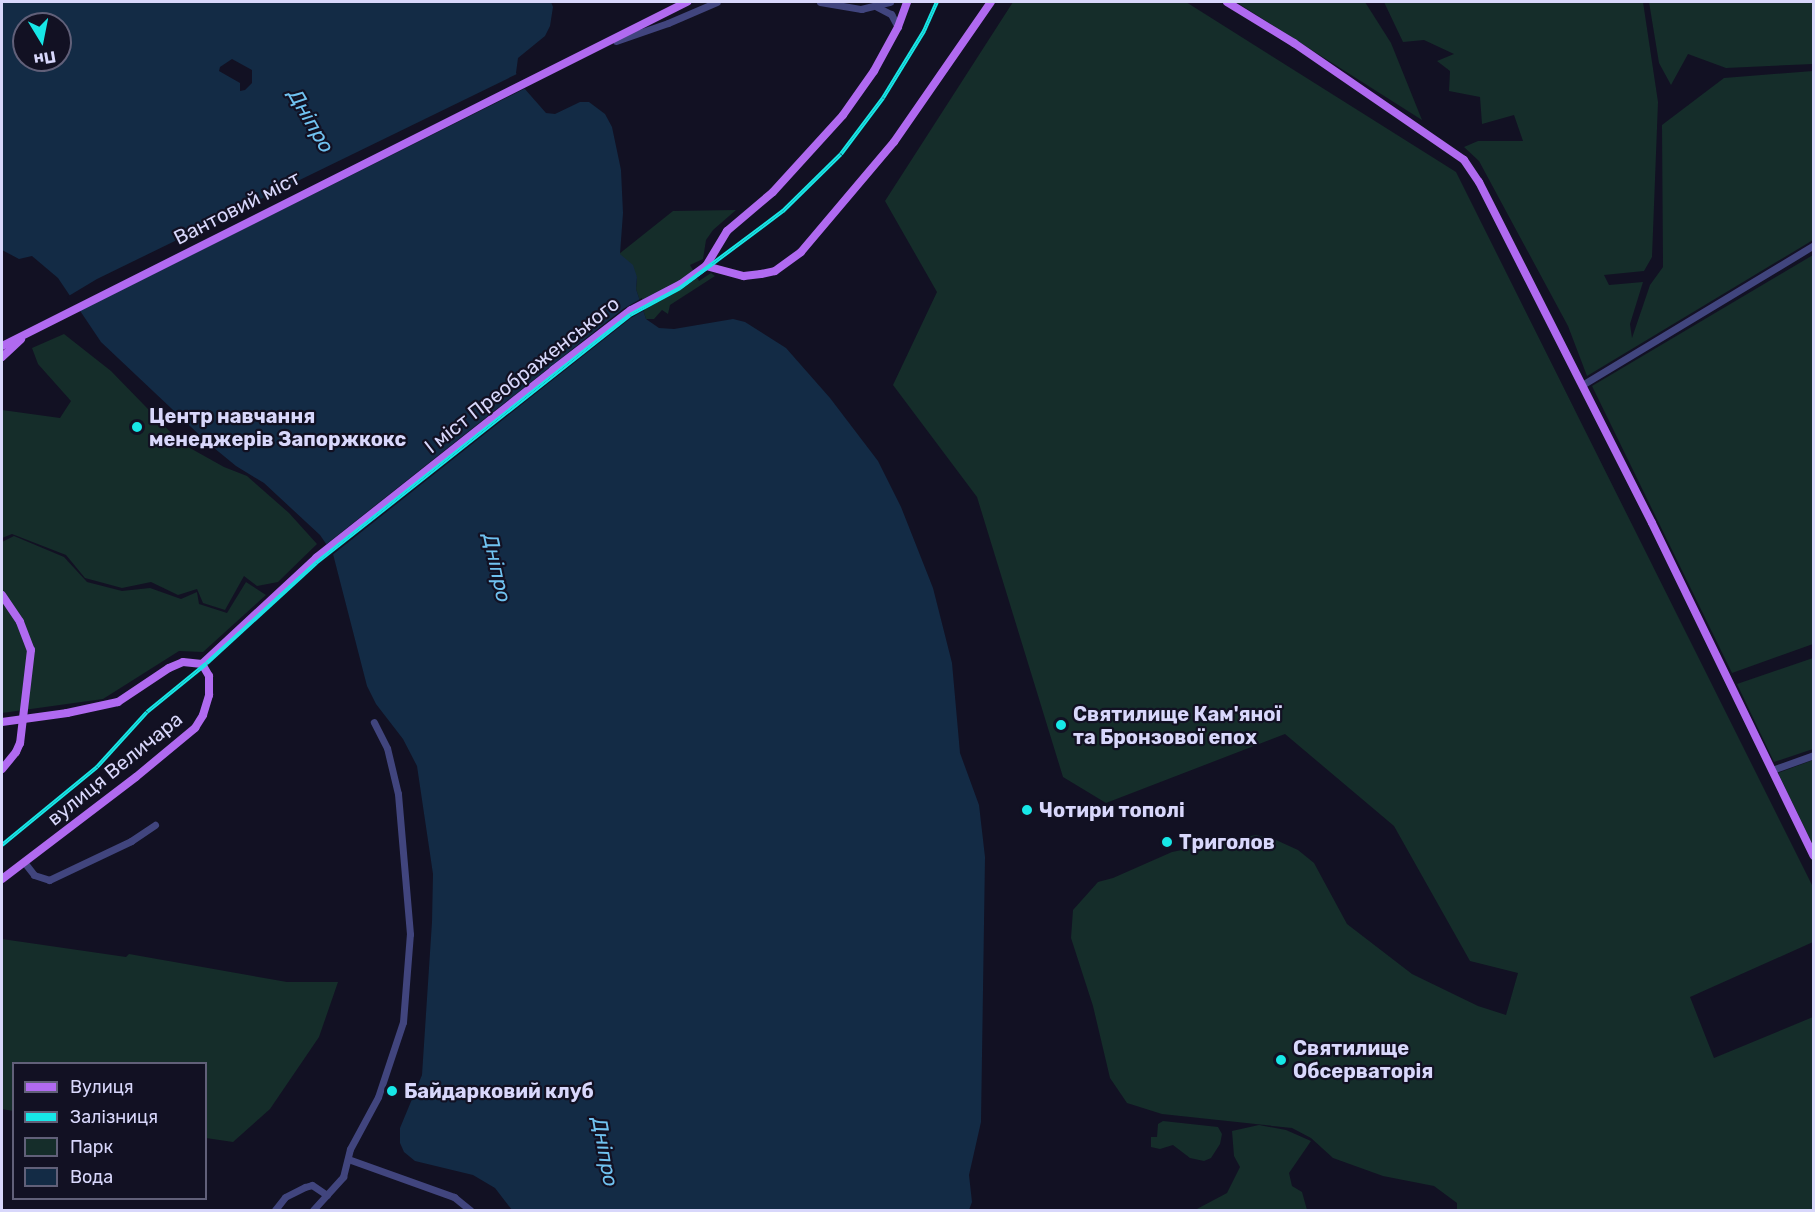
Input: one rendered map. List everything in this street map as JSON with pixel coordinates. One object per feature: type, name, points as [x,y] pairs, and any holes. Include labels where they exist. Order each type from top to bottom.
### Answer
[{"type":"main road","name":"Вантовий міст","points":[[30,330],[687,2]]},
{"type":"main road","points":[[907,2],[898,27],[874,71],[843,115],[773,192],[727,231],[709,266],[744,276],[761,274],[775,271],[801,252],[894,142],[991,2]]},
{"type":"main road","points":[[1227,2],[1294,43],[1464,160],[1479,182],[1582,385],[1814,856]]},
{"type":"main road","name":"I міст Преображенського","points":[[205,662],[316,558],[553,370],[631,310],[681,284],[709,266]]},
{"type":"main road","points":[[2,346],[30,330]]},
{"type":"main road","points":[[2,357],[30,330]]},
{"type":"main road","points":[[2,595],[20,622],[31,650],[20,743],[16,752],[2,769]]},
{"type":"main road","points":[[2,722],[67,713],[118,702],[169,668],[183,662],[205,662]]},
{"type":"main road","name":"вулиця Величара","points":[[2,879],[136,777],[195,728],[203,715],[209,695],[209,676],[205,662]]},
{"type":"street","points":[[587,51],[668,23],[717,2]]},
{"type":"street","points":[[820,2],[843,8],[877,7],[890,2]]},
{"type":"street","points":[[877,7],[891,14],[898,27]]},
{"type":"street","points":[[1582,385],[1814,245]]},
{"type":"street","points":[[313,1210],[340,1182],[360,1127],[378,1097],[403,1022],[410,934],[399,794],[387,748],[374,722]]},
{"type":"street","points":[[1772,770],[1814,755]]},
{"type":"street","points":[[24,862],[34,875],[49,880],[131,842],[155,825]]},
{"type":"street","points":[[348,1160],[454,1197],[470,1210]]},
{"type":"street","points":[[275,1210],[285,1197],[305,1187],[312,1185],[327,1195]]},
{"type":"green space","points":[[1013,2],[1186,2],[1456,172],[1813,887],[1813,942],[1690,997],[1714,1058],[1813,1017],[1813,1210],[1457,1210],[1457,1203],[1434,1186],[1383,1176],[1333,1158],[1311,1138],[1292,1128],[1162,1114],[1127,1103],[1110,1078],[1093,1006],[1071,938],[1073,910],[1098,882],[1113,878],[1172,852],[1256,835],[1276,840],[1298,850],[1314,863],[1347,924],[1412,974],[1478,1006],[1506,1015],[1518,973],[1470,961],[1394,826],[1285,734],[1106,803],[1063,777],[977,497],[893,385],[937,292],[885,201]]},
{"type":"green space","points":[[1236,2],[1365,2],[1391,43],[1422,120]]},
{"type":"green space","points":[[1384,2],[1643,2],[1658,102],[1652,257],[1644,271],[1604,275],[1609,285],[1643,282],[1630,324],[1632,338],[1650,285],[1663,267],[1662,125],[1724,78],[1813,71],[1813,240],[1587,376],[1568,326],[1479,161],[1464,147],[1478,141],[1523,141],[1514,115],[1482,124],[1480,97],[1449,91],[1450,71],[1437,61],[1454,54],[1424,40],[1403,42]]},
{"type":"green space","points":[[1649,2],[1813,2],[1813,64],[1726,68],[1688,54],[1671,85],[1659,63]]},
{"type":"green space","points":[[736,210],[713,230],[706,240],[703,259],[690,265],[699,281],[711,273],[715,276],[670,305],[668,314],[662,310],[654,319],[646,319],[636,289],[637,277],[619,254],[673,211]]},
{"type":"green space","points":[[1813,255],[1813,644],[1732,673],[1592,386]]},
{"type":"green space","points":[[64,334],[111,371],[181,443],[224,467],[247,476],[289,513],[317,544],[278,582],[257,586],[244,576],[225,610],[203,603],[197,589],[178,595],[151,582],[122,588],[85,578],[66,555],[12,534],[2,538],[2,410],[60,418],[71,401],[38,364],[32,348]]},
{"type":"green space","points":[[14,536],[64,557],[87,582],[122,591],[150,588],[181,599],[197,592],[199,604],[227,613],[246,582],[266,595],[203,652],[179,651],[103,699],[2,713],[2,542]]},
{"type":"green space","points":[[1813,658],[1813,749],[1774,762],[1737,684]]},
{"type":"green space","points":[[1813,760],[1813,845],[1778,773]]},
{"type":"green space","points":[[2,939],[126,957],[129,954],[287,982],[338,982],[319,1037],[270,1109],[233,1142],[207,1138],[207,1062],[12,1062],[12,1111],[2,1109]]},
{"type":"green space","points":[[1163,1121],[1218,1127],[1222,1134],[1220,1144],[1211,1158],[1204,1161],[1190,1158],[1173,1145],[1160,1149],[1151,1147],[1151,1137],[1157,1137],[1158,1124]]},
{"type":"green space","points":[[1259,1125],[1286,1130],[1311,1141],[1289,1173],[1292,1186],[1302,1192],[1307,1210],[1195,1210],[1227,1193],[1240,1167],[1234,1156],[1232,1131]]},
{"type":"water","name":"Дніпро","points":[[2,2],[551,2],[553,7],[550,26],[545,36],[518,58],[516,73],[524,88],[546,113],[555,114],[580,102],[589,102],[605,114],[612,127],[621,170],[623,213],[620,254],[633,265],[637,277],[636,289],[646,319],[659,328],[674,329],[733,319],[745,322],[786,348],[830,398],[878,461],[901,507],[933,588],[952,663],[960,753],[979,805],[985,857],[981,1122],[969,1175],[972,1202],[969,1210],[512,1210],[495,1188],[473,1175],[415,1161],[404,1152],[400,1143],[400,1128],[422,1075],[433,874],[417,766],[403,739],[376,704],[367,686],[333,554],[320,535],[264,483],[236,466],[208,443],[101,342],[58,278],[32,256],[19,259],[2,250]],"holes":[[[232,59],[252,70],[252,83],[245,90],[240,91],[240,83],[219,71],[220,67]]]},
{"type":"pier","points":[[519,73],[528,87],[77,312],[67,297],[97,279]]},
{"type":"pier","points":[[642,298],[645,310],[631,318],[331,556],[324,546],[623,309]]},
{"type":"railway","points":[[2,845],[97,767],[147,712],[207,663],[316,563],[630,315],[680,288],[783,211],[841,154],[883,98],[924,31],[937,2]]},
{"type":"place","name":"Центр навчання менеджерів Запоржкокс","points":[[137,427]]},
{"type":"place","name":"Святилище Кам'яної та Бронзової епох","points":[[1061,725]]},
{"type":"place","name":"Чотири тополі","points":[[1027,810]]},
{"type":"place","name":"Триголов","points":[[1167,842]]},
{"type":"place","name":"Святилище Обсерваторія","points":[[1281,1060]]},
{"type":"place","name":"Байдарковий клуб","points":[[392,1091]]}]
